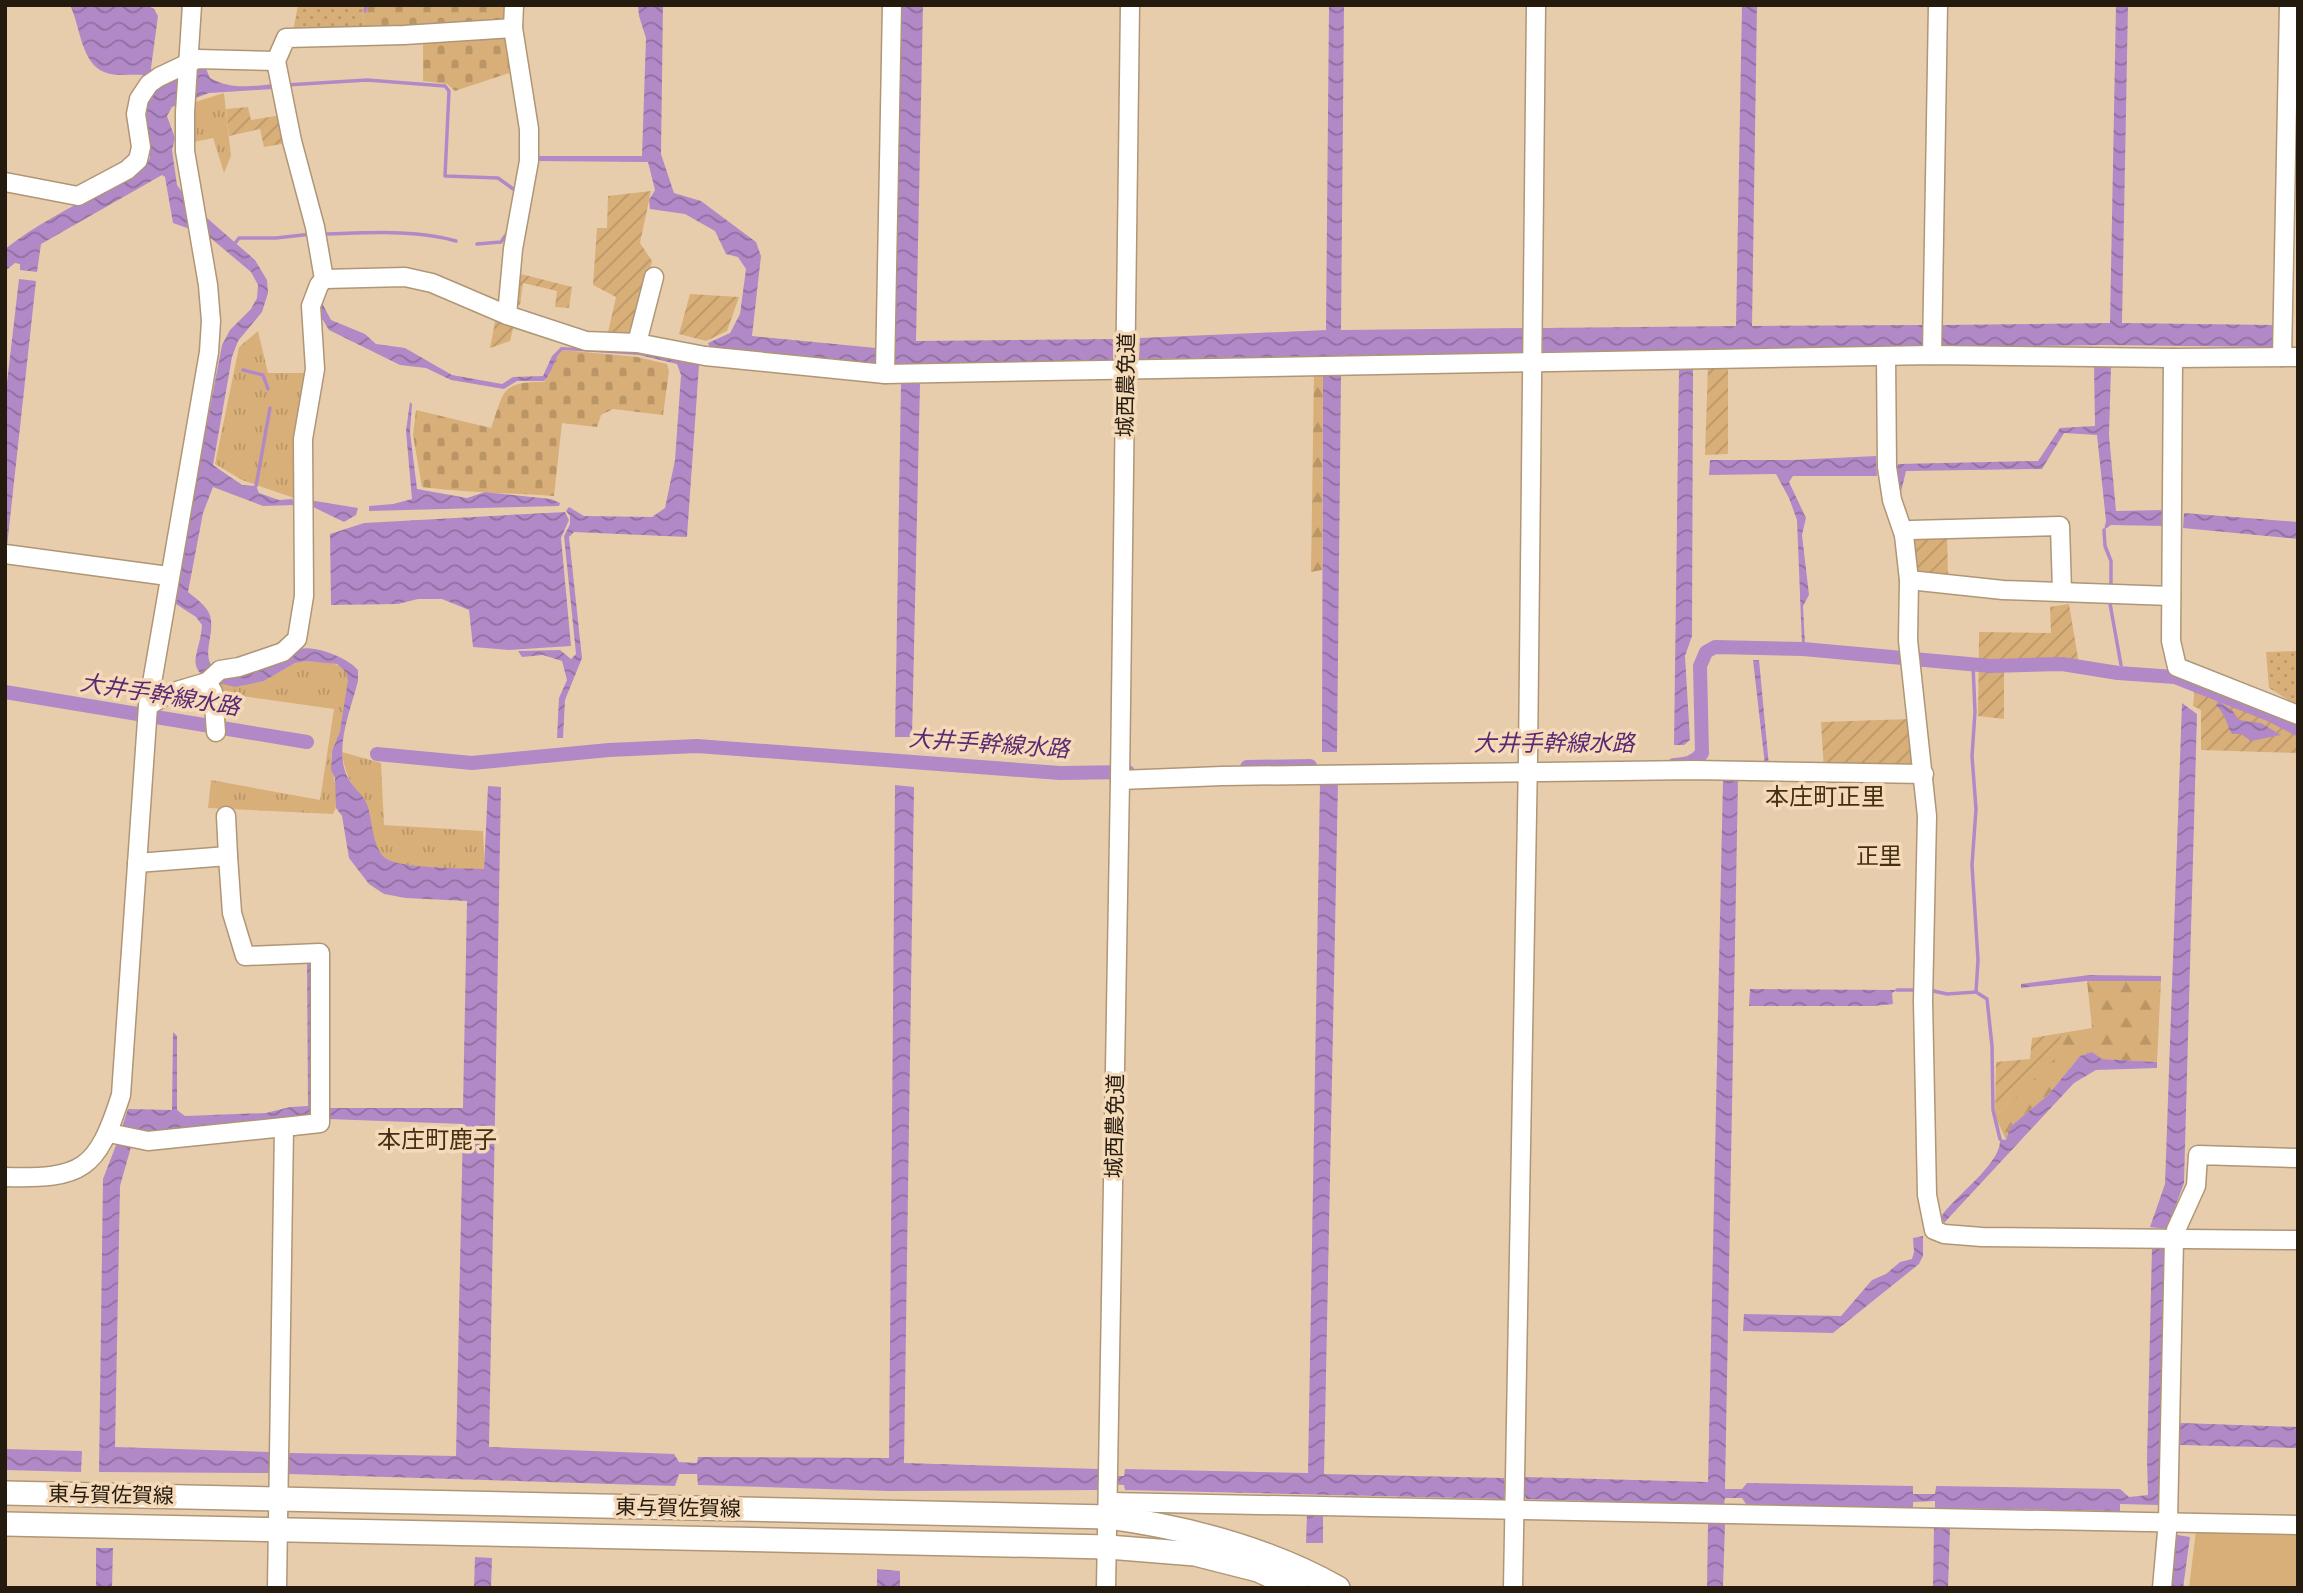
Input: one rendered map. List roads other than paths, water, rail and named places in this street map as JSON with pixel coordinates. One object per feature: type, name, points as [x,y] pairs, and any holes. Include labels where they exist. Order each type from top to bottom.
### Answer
[{"type":"main road","name":"東与賀佐賀線","points":[[5,1493],[278,1498],[1109,1495],[1157,1523],[1264,1552],[1338,1588]]},
{"type":"main road","name":"東与賀佐賀線","points":[[5,1524],[1108,1547],[1195,1554],[1258,1570],[1297,1588]]},
{"type":"street","points":[[121,1135],[121,1095],[147,714],[168,576],[209,352],[211,321],[201,237],[185,152],[185,111],[196,60],[192,5]]},
{"type":"street","points":[[507,315],[513,249],[529,161],[529,129],[513,28],[514,5]]},
{"type":"street","points":[[885,374],[892,5]]},
{"type":"street","name":"城西農免道","points":[[1106,1588],[1121,772],[1130,5]]},
{"type":"street","points":[[1513,1588],[1528,766],[1536,5]]},
{"type":"street","points":[[1932,355],[1938,5]]},
{"type":"street","points":[[147,714],[170,693],[283,652],[297,639],[304,596],[303,439],[315,369],[311,306],[324,279],[405,277],[432,284],[507,315],[586,341],[637,343],[700,355],[885,374],[1932,355],[2290,357],[2292,143],[2289,5]]},
{"type":"street","points":[[324,279],[316,234],[280,87],[276,61],[286,38],[404,35],[513,28]]},
{"type":"street","points":[[5,182],[78,196],[127,170],[138,160],[141,147],[135,114],[139,99],[154,81],[196,60],[276,61]]},
{"type":"street","points":[[637,343],[654,277]]},
{"type":"street","points":[[1886,357],[1887,467],[1892,500],[1904,536],[1909,580],[1908,640],[1924,775],[1927,871],[1924,990],[1927,1195],[1934,1230],[1944,1234],[1982,1237],[2298,1240]]},
{"type":"street","points":[[2173,358],[2171,641],[2177,667],[2298,715]]},
{"type":"street","points":[[1904,536],[1911,530],[2060,526],[2062,591]]},
{"type":"street","points":[[5,554],[168,576]]},
{"type":"street","points":[[1909,580],[2003,590],[2171,596]]},
{"type":"street","points":[[214,676],[216,726]]},
{"type":"street","points":[[1121,772],[1222,776],[1691,762],[1924,775]]},
{"type":"street","points":[[121,1135],[148,1141],[320,1123],[320,953],[245,956],[232,913],[226,816]]},
{"type":"street","points":[[137,863],[228,856]]},
{"type":"street","points":[[276,1588],[284,1128]]},
{"type":"street","points":[[5,1177],[48,1178],[75,1170],[121,1135]]},
{"type":"street","points":[[2162,1588],[2168,1521],[2174,1240],[2196,1186],[2198,1155],[2298,1158]]},
{"type":"street","points":[[1109,1495],[1514,1496],[2298,1525]]},
{"type":"water","points":[[70,5],[146,5],[154,9],[158,16],[151,68],[156,78],[164,85],[182,73],[204,64],[210,78],[225,84],[272,84],[273,89],[209,93],[172,107],[167,116],[175,138],[172,150],[177,185],[182,192],[200,200],[207,218],[255,260],[267,280],[268,293],[262,312],[238,341],[232,357],[213,465],[242,485],[256,486],[259,493],[279,500],[292,499],[295,505],[263,506],[213,487],[203,513],[188,592],[206,608],[211,619],[208,654],[210,662],[214,669],[223,674],[238,677],[255,673],[296,650],[305,648],[330,653],[358,670],[358,681],[343,741],[343,765],[349,780],[366,802],[380,853],[391,861],[416,866],[484,869],[488,786],[501,787],[489,1447],[674,1454],[679,1462],[697,1463],[698,1457],[889,1458],[895,785],[914,787],[904,1463],[1100,1469],[1101,1476],[1124,1476],[1125,1469],[1308,1473],[1320,783],[1338,782],[1324,1474],[1504,1478],[1505,1485],[1524,1485],[1525,1477],[1708,1482],[1723,779],[1738,779],[1725,1489],[1742,1489],[1747,1483],[1913,1486],[1913,1494],[1935,1494],[1936,1486],[2120,1489],[2129,1497],[2148,1495],[2152,1247],[2167,1248],[2162,1429],[2179,1429],[2181,1423],[2298,1427],[2298,1448],[2180,1445],[2179,1438],[2161,1437],[2159,1505],[2120,1504],[2120,1511],[1935,1508],[1935,1501],[1913,1502],[1913,1510],[1746,1504],[1742,1498],[1725,1498],[1724,1504],[1716,1505],[1526,1499],[1524,1493],[1504,1493],[1504,1499],[1125,1490],[1124,1485],[1100,1484],[1100,1490],[889,1491],[698,1485],[697,1474],[679,1474],[675,1486],[289,1474],[289,1453],[456,1456],[463,1124],[328,1119],[328,1108],[463,1108],[467,901],[406,898],[384,894],[369,884],[349,858],[342,816],[336,808],[335,778],[331,770],[332,751],[340,731],[348,680],[346,672],[337,664],[306,661],[295,663],[264,681],[235,687],[223,684],[219,686],[207,679],[196,667],[202,625],[196,617],[173,602],[222,345],[230,330],[251,309],[257,298],[258,285],[251,272],[207,235],[173,223],[165,177],[162,175],[41,244],[37,272],[20,270],[20,264],[15,263],[5,271],[5,249],[51,218],[134,173],[150,158],[144,106],[156,89],[143,75],[113,74],[96,67],[90,61],[82,43]]},
{"type":"water","points":[[638,5],[663,5],[661,154],[674,193],[701,201],[756,242],[761,256],[752,336],[876,348],[876,366],[734,349],[711,350],[708,343],[730,333],[740,314],[746,269],[738,257],[726,254],[715,231],[685,214],[650,209],[649,200],[655,190],[648,162],[536,161],[536,156],[642,156],[646,38]]},
{"type":"water","points":[[899,5],[923,5],[916,341],[1113,339],[1113,360],[892,366]]},
{"type":"water","points":[[1329,5],[1344,5],[1341,330],[1524,328],[1523,353],[1139,359],[1140,338],[1326,330]]},
{"type":"water","points":[[1742,5],[1757,5],[1752,326],[1924,325],[1924,347],[1543,352],[1543,328],[1736,326]]},
{"type":"water","points":[[2116,5],[2128,5],[2122,323],[2274,325],[2274,347],[1941,347],[1941,325],[2110,323]]},
{"type":"water","points":[[19,279],[36,281],[7,546],[5,400]]},
{"type":"water","points":[[322,303],[331,320],[365,334],[376,344],[405,348],[452,375],[502,384],[513,377],[543,376],[552,356],[561,347],[640,351],[699,365],[687,537],[574,532],[569,537],[582,658],[565,700],[563,738],[557,738],[559,698],[567,680],[562,661],[543,655],[522,657],[518,651],[560,650],[571,659],[576,654],[564,536],[570,524],[570,516],[566,511],[569,507],[584,516],[652,517],[665,508],[675,460],[681,375],[677,364],[639,355],[563,350],[544,381],[517,381],[504,389],[451,380],[426,368],[400,365],[329,330],[323,320],[316,318],[317,304]]},
{"type":"water","points":[[2094,365],[2111,366],[2109,435],[2116,511],[2163,510],[2163,526],[2111,525],[2104,530],[2106,521],[2097,435],[2064,433],[2042,469],[1906,471],[1899,500],[1895,474],[1898,464],[2038,461],[2060,428],[2095,426]]},
{"type":"water","points":[[1693,368],[1692,636],[1685,656],[1690,740],[1684,745],[1674,745],[1679,369]]},
{"type":"water","points":[[1323,375],[1341,375],[1337,752],[1322,752]]},
{"type":"water","points":[[901,383],[920,384],[912,737],[895,737]]},
{"type":"water","points":[[410,402],[410,432],[417,489],[467,498],[485,492],[551,499],[560,503],[559,506],[369,511],[369,506],[412,499],[406,431]]},
{"type":"water","points":[[1876,456],[1877,476],[1793,476],[1789,482],[1806,518],[1802,535],[1809,595],[1803,606],[1805,645],[1802,645],[1797,520],[1789,498],[1776,474],[1709,475],[1710,460]]},
{"type":"water","points":[[309,500],[358,508],[356,515],[344,522],[309,505]]},
{"type":"water","points":[[565,512],[569,520],[561,538],[571,646],[509,650],[473,647],[469,610],[442,599],[418,599],[398,604],[331,605],[330,534],[364,523]]},
{"type":"water","points":[[2184,513],[2298,522],[2298,539],[2183,528]]},
{"type":"water","points":[[1753,660],[1759,660],[1769,766],[1765,765]]},
{"type":"water","points":[[2218,701],[2232,710],[2239,720],[2261,723],[2281,735],[2251,741],[2241,734],[2232,734],[2216,705]]},
{"type":"water","points":[[2182,703],[2197,714],[2184,1183],[2167,1229],[2150,1227],[2165,1184]]},
{"type":"water","points":[[307,961],[313,961],[313,1117],[140,1132],[122,1127],[128,1109],[172,1110],[173,1032],[177,1036],[177,1110],[185,1116],[266,1113],[308,1106]]},
{"type":"water","points":[[2089,975],[2161,976],[2161,981],[2087,981],[2021,988],[2021,984]]},
{"type":"water","points":[[1750,989],[1897,990],[1892,993],[1893,1004],[1749,1006]]},
{"type":"water","points":[[2092,1052],[2102,1059],[2157,1062],[2157,1068],[2096,1070],[2074,1083],[1944,1223],[1941,1217],[1994,1159],[2000,1139],[2006,1140],[2010,1127],[2048,1095],[2080,1056]]},
{"type":"water","points":[[118,1140],[131,1147],[120,1186],[115,1447],[270,1452],[270,1473],[99,1472],[103,1179]]},
{"type":"water","points":[[1923,1236],[1923,1256],[1919,1264],[1833,1333],[1743,1331],[1744,1314],[1841,1316],[1872,1280],[1886,1274],[1900,1262],[1912,1259],[1913,1238]]},
{"type":"water","points":[[5,1449],[82,1451],[81,1472],[5,1470]]},
{"type":"water","points":[[1307,1514],[1323,1515],[1323,1543],[1306,1543]]},
{"type":"water","points":[[1708,1523],[1725,1523],[1723,1588],[1707,1588]]},
{"type":"water","points":[[1934,1527],[1950,1528],[1948,1588],[1933,1588]]},
{"type":"water","points":[[2177,1535],[2190,1537],[2183,1588],[2171,1588]]},
{"type":"water","points":[[96,1548],[113,1548],[112,1588],[96,1588]]},
{"type":"water","points":[[475,1557],[492,1558],[491,1588],[474,1588]]},
{"type":"water","points":[[877,1569],[900,1571],[900,1588],[877,1588]]},
{"type":"waterway","points":[[365,11],[366,5]]},
{"type":"waterway","points":[[286,85],[367,80],[445,86],[449,91],[445,176],[498,178],[516,191]]},
{"type":"waterway","points":[[477,244],[501,242],[508,232]]},
{"type":"waterway","points":[[323,234],[408,233],[456,241]]},
{"type":"waterway","points":[[236,242],[239,238],[312,234]]},
{"type":"waterway","points":[[243,370],[263,375],[268,389]]},
{"type":"waterway","points":[[256,486],[270,408]]},
{"type":"waterway","points":[[2104,530],[2105,546],[2111,561],[2111,585]]},
{"type":"waterway","points":[[2109,598],[2121,665]]},
{"type":"waterway","name":"大井手幹線水路","points":[[1674,765],[1690,762],[1702,753],[1700,666],[1706,652],[1715,647],[1803,649],[1991,666],[2062,664],[2118,673],[2175,677],[2271,715],[2298,729]]},
{"type":"waterway","points":[[1973,665],[1975,712],[1972,756],[1976,809],[1972,865],[1978,960],[1976,992],[1987,999],[1992,1046],[1993,1110],[2000,1139]]},
{"type":"waterway","name":"大井手幹線水路","points":[[5,692],[307,742]]},
{"type":"waterway","name":"大井手幹線水路","points":[[377,754],[472,763],[609,750],[697,746],[1060,773],[1128,772]]},
{"type":"waterway","name":"大井手幹線水路","points":[[1247,767],[1310,766]]},
{"type":"waterway","points":[[1897,990],[1918,990]]},
{"type":"waterway","points":[[1929,990],[1947,994],[1976,992]]},
{"type":"district","name":"本庄町正里","points":[[1825,797]]},
{"type":"district","name":"正里","points":[[1879,856]]},
{"type":"district","name":"本庄町鹿子","points":[[437,1140]]}]
